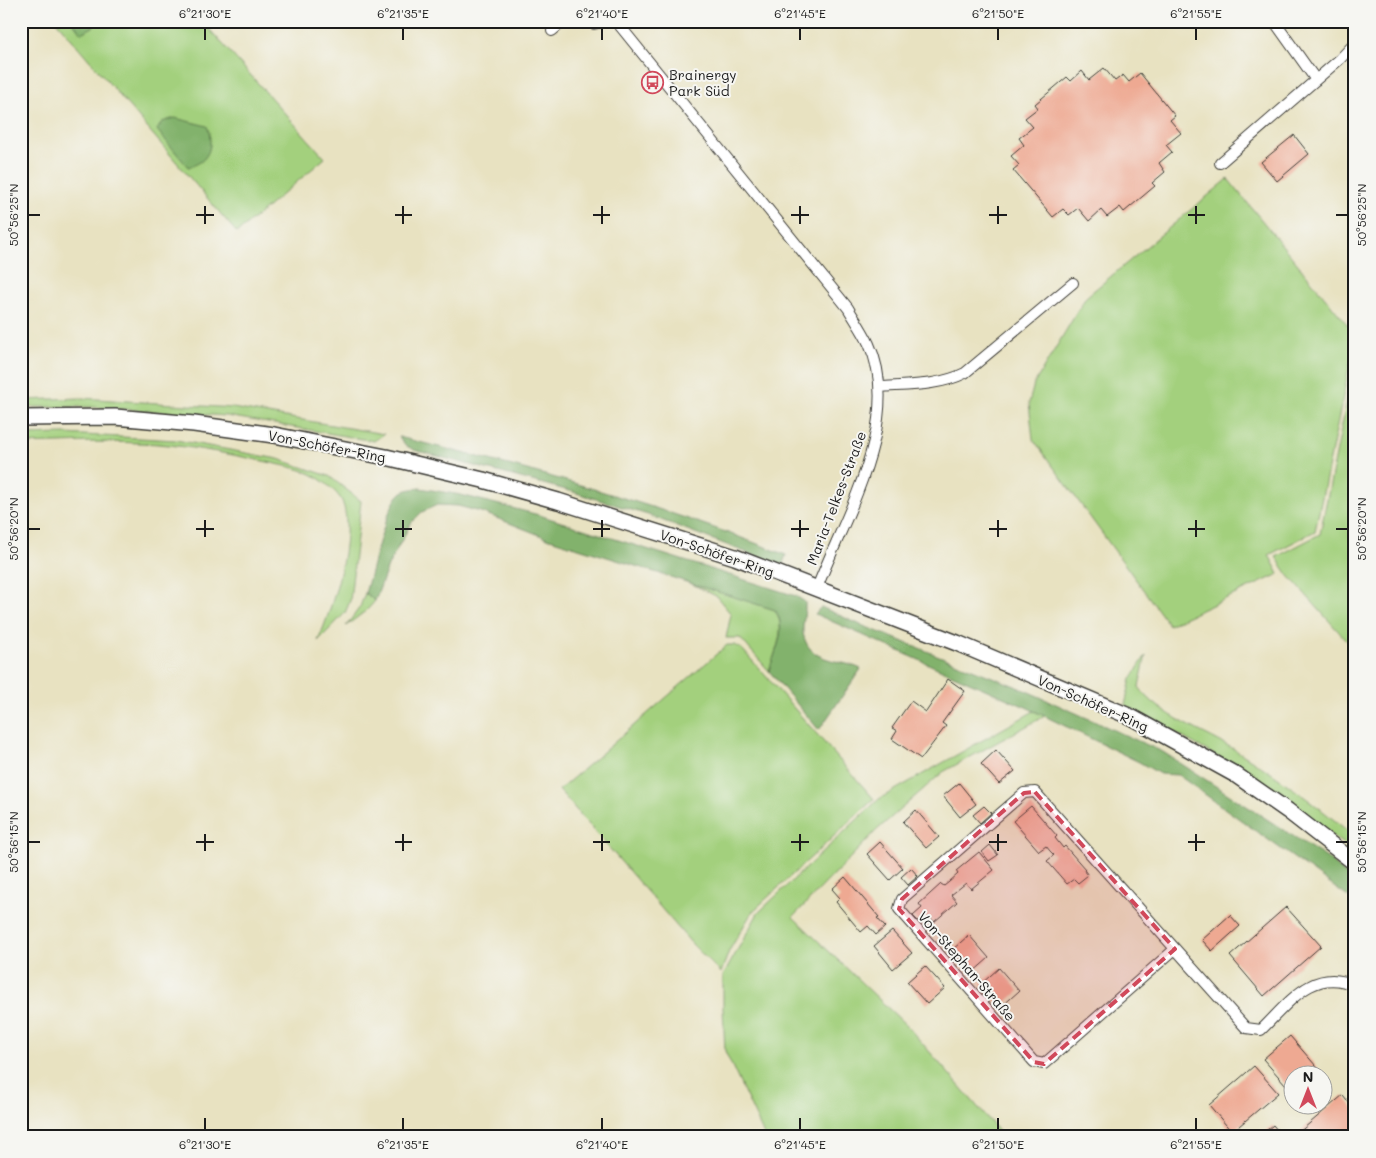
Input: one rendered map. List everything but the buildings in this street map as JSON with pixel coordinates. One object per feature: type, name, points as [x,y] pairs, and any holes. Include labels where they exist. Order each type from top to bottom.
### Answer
[{"type":"main road","name":"Von-Schöfer-Ring","points":[[21,418],[114,417],[194,424],[274,435],[386,457],[558,501],[735,557],[817,588],[1131,717],[1236,775],[1288,811],[1355,863]]},
{"type":"street","points":[[552,31],[564,21]]},
{"type":"street","points":[[588,21],[594,24],[608,21]]},
{"type":"street","name":"Maria-Telkes-Straße","points":[[616,21],[848,308],[870,345],[880,387],[880,411],[875,440],[817,588]]},
{"type":"street","points":[[1274,21],[1316,80]]},
{"type":"street","points":[[1220,163],[1316,80],[1355,43]]},
{"type":"street","points":[[880,387],[938,383],[950,381],[965,373],[1073,283]]},
{"type":"street","name":"Von-Stephan-Straße","points":[[1175,949],[1044,1064],[1034,1062],[899,909],[902,899],[1024,793],[1036,792],[1246,1028],[1261,1030],[1309,984],[1329,979],[1355,986]]},
{"type":"highlighted area","points":[[1035,792],[1175,949],[1044,1064],[1034,1062],[899,909],[902,899],[1024,793]]},
{"type":"green space","points":[[56,21],[202,21],[325,158],[237,233]]},
{"type":"green space","points":[[72,21],[96,21],[93,27],[81,33]]},
{"type":"green space","points":[[175,118],[207,126],[210,146],[206,157],[195,165],[188,167],[157,130],[162,122]]},
{"type":"green space","points":[[1228,179],[1355,334],[1355,339],[1315,531],[1269,555],[1279,574],[1169,625],[1033,439],[1029,403],[1034,384],[1086,297]]},
{"type":"green space","points":[[1355,360],[1355,650],[1289,576],[1276,557],[1320,534]]},
{"type":"green space","points":[[82,398],[233,408],[384,434],[374,441],[227,416],[90,407],[21,407],[21,400]]},
{"type":"green space","points":[[65,434],[176,440],[278,459],[329,476],[361,501],[350,601],[345,613],[318,641],[330,610],[341,571],[346,533],[346,515],[340,497],[333,489],[319,479],[311,474],[287,466],[170,445],[110,442],[21,444],[21,435]]},
{"type":"green space","points":[[399,437],[595,489],[691,520],[786,555],[782,566],[648,515],[570,491],[414,450],[405,445]]},
{"type":"green space","points":[[420,488],[461,495],[539,515],[796,596],[805,602],[803,633],[806,643],[812,650],[818,655],[861,669],[819,730],[769,671],[780,632],[779,617],[775,610],[550,539],[481,512],[458,506],[437,505],[422,512],[411,523],[388,566],[375,601],[365,593],[390,511],[401,493]]},
{"type":"green space","points":[[684,580],[775,610],[780,625],[780,632],[769,671],[740,638],[726,638],[731,614],[716,596]]},
{"type":"green space","points":[[365,593],[375,601],[367,610],[346,626],[360,607]]},
{"type":"green space","points":[[821,607],[861,625],[1020,688],[1163,752],[1327,858],[1355,883],[1355,902],[1178,775],[1160,774],[1028,708],[815,614]]},
{"type":"green space","points":[[727,645],[734,645],[742,649],[874,799],[752,912],[729,951],[721,973],[693,945],[559,790]]},
{"type":"green space","points":[[1146,655],[1139,687],[1147,697],[1170,715],[1237,751],[1298,792],[1355,837],[1355,852],[1218,757],[1125,705],[1131,679]]},
{"type":"green space","points":[[1034,711],[1045,716],[943,772],[877,830],[793,917],[908,1027],[1004,1137],[765,1137],[725,1051],[723,1009],[723,976],[758,913],[879,799]]},
{"type":"place","name":"Brainergy Park Süd","points":[[653,82]]}]
